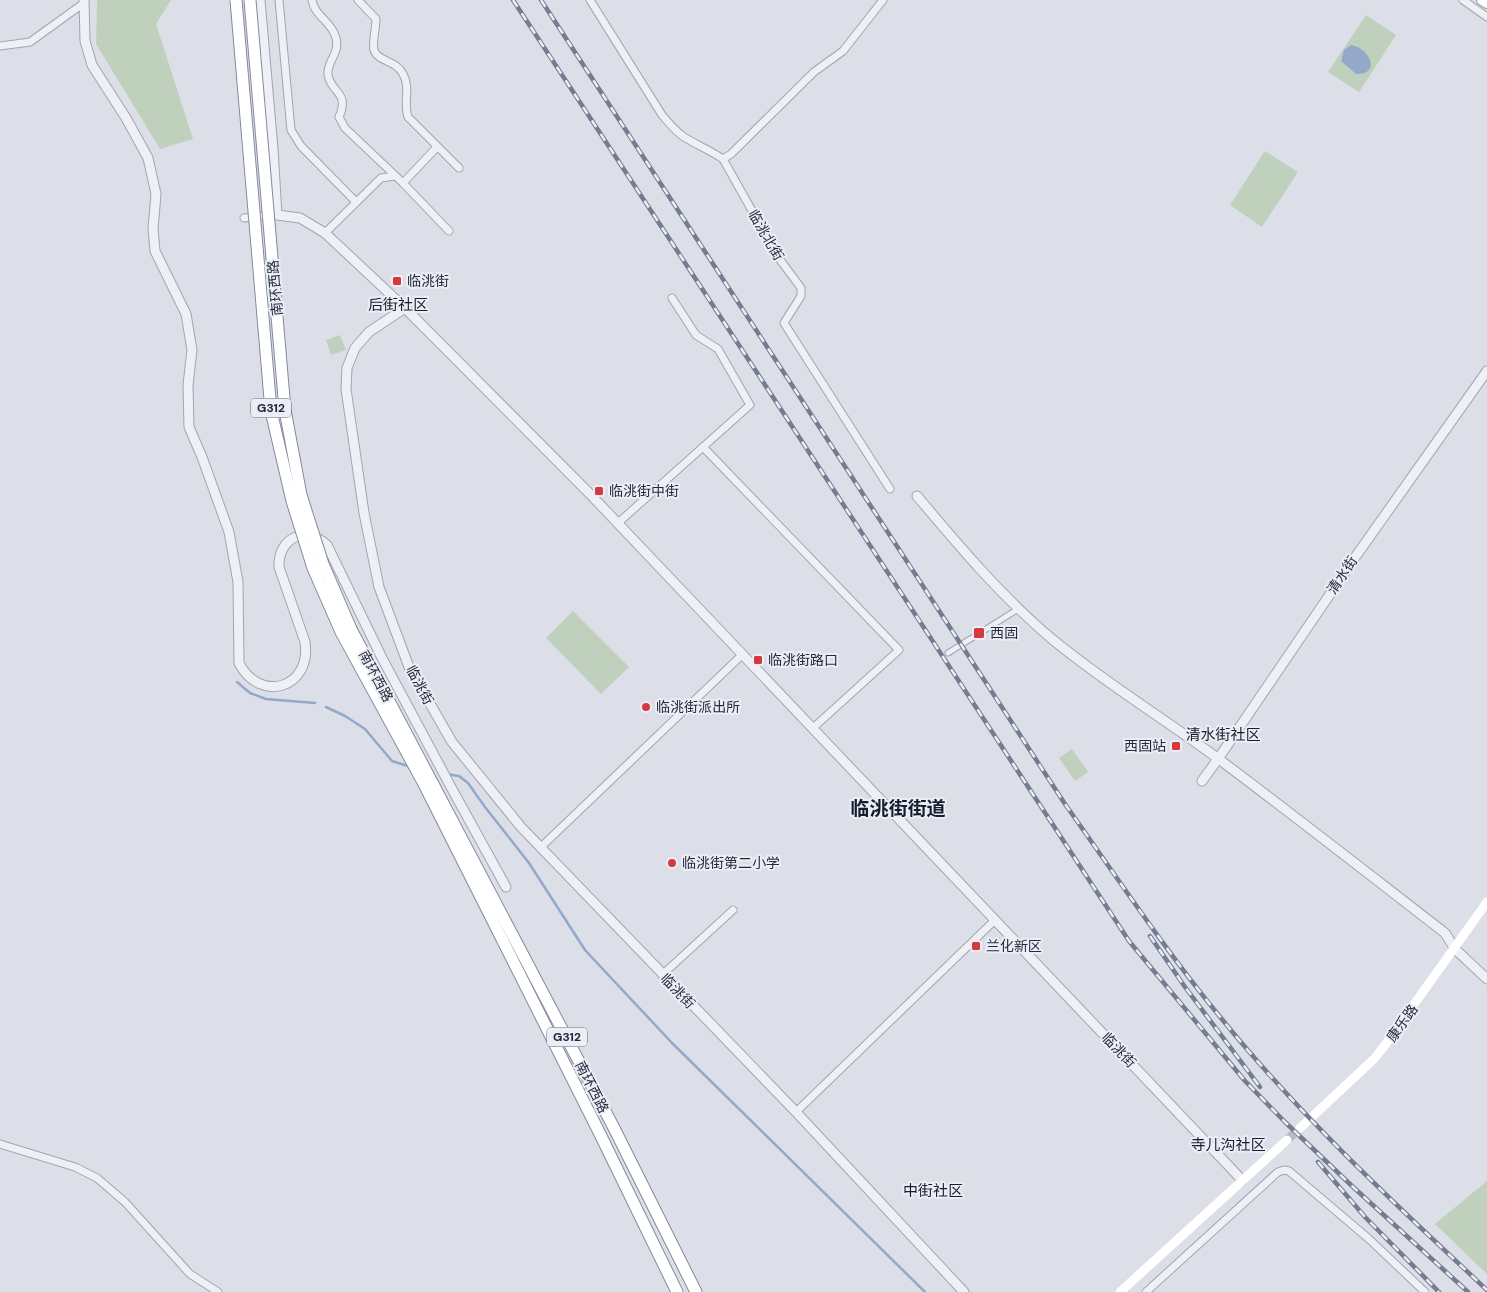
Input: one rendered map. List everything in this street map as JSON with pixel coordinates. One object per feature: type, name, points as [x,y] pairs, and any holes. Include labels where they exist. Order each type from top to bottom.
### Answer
[{"type":"highway","name":"南环西路","points":[[236,0],[272,411],[292,501],[313,568],[341,632],[429,784],[614,1128],[696,1292]]},
{"type":"highway","name":"南环西路","points":[[250,0],[285,410],[301,495],[322,564],[351,629],[429,784],[676,1292]]},
{"type":"main road","points":[[1482,0],[1487,3]]},
{"type":"main road","name":"康乐路","points":[[1299,1129],[1380,1052],[1487,902]]},
{"type":"main road","points":[[600,1134],[614,1128]]},
{"type":"main road","points":[[1120,1292],[1287,1140]]},
{"type":"street","points":[[244,218],[277,215],[260,0]]},
{"type":"street","points":[[279,0],[291,130],[301,146],[356,202]]},
{"type":"street","points":[[312,0],[315,10],[335,34],[336,54],[328,72],[330,82],[341,97],[341,111],[338,117],[345,128],[403,183],[449,231]]},
{"type":"street","points":[[358,0],[376,19],[374,43],[376,54],[379,58],[397,66],[403,73],[406,81],[405,108],[408,117],[459,168]]},
{"type":"street","name":"临洮北街","points":[[590,0],[662,115],[685,138],[723,159],[778,257],[801,288],[801,296],[784,323],[890,489]]},
{"type":"street","points":[[723,159],[737,149],[814,72],[843,51],[883,0]]},
{"type":"street","points":[[1463,0],[1487,17]]},
{"type":"street","points":[[0,46],[30,42],[84,2]]},
{"type":"street","points":[[84,2],[85,41],[92,65],[126,118],[148,158],[156,194],[153,229],[155,251],[186,314],[192,350],[188,385],[189,427],[230,532],[238,582],[239,663],[244,673],[252,680],[261,685],[272,687],[283,685],[300,673],[305,663],[305,642],[279,568],[279,558],[287,542],[294,537],[303,535],[320,539],[327,545],[382,658],[506,887]]},
{"type":"street","points":[[403,183],[437,147]]},
{"type":"street","points":[[324,233],[381,178],[395,176]]},
{"type":"street","name":"临洮街","points":[[277,215],[300,218],[324,233],[405,308],[743,654],[1242,1180]]},
{"type":"street","points":[[618,524],[750,405],[718,349],[696,335],[672,298]]},
{"type":"street","name":"临洮街","points":[[405,308],[369,332],[355,348],[347,368],[346,389],[364,513],[379,587],[409,667],[452,742],[521,827],[796,1112],[964,1292]]},
{"type":"street","name":"清水街","points":[[1202,781],[1356,556],[1487,371]]},
{"type":"street","points":[[703,447],[899,650],[813,728]]},
{"type":"street","points":[[917,496],[980,570],[1018,609],[1052,639],[1112,685],[1218,759],[1445,933],[1455,949],[1487,979]]},
{"type":"street","points":[[948,653],[1018,609]]},
{"type":"street","points":[[540,848],[743,654]]},
{"type":"street","points":[[662,975],[734,910]]},
{"type":"street","points":[[796,1112],[996,920]]},
{"type":"street","points":[[0,1144],[75,1167],[97,1178],[125,1202],[190,1274],[218,1292]]},
{"type":"street","points":[[1146,1292],[1278,1172],[1284,1170],[1290,1171],[1369,1239],[1425,1292]]},
{"type":"green space","points":[[97,0],[171,0],[156,24],[193,139],[160,149],[96,44]]},
{"type":"green space","points":[[1366,15],[1396,35],[1359,92],[1328,72]]},
{"type":"green space","points":[[1265,151],[1298,172],[1262,227],[1230,205]]},
{"type":"green space","points":[[340,335],[346,350],[331,355],[326,340]]},
{"type":"green space","points":[[573,611],[629,667],[601,694],[546,638]]},
{"type":"green space","points":[[1072,749],[1088,772],[1075,781],[1059,758]]},
{"type":"green space","points":[[1487,1181],[1487,1274],[1435,1224]]},
{"type":"water","points":[[1351,45],[1358,47],[1368,56],[1371,66],[1364,73],[1356,74],[1341,61],[1344,50]]},
{"type":"waterway","points":[[237,682],[250,693],[266,699],[315,703]]},
{"type":"waterway","points":[[326,707],[365,729],[392,761],[411,767]]},
{"type":"waterway","points":[[446,774],[459,776],[468,783],[529,863],[585,950],[672,1043],[925,1292]]},
{"type":"tunnel","points":[[1287,1140],[1299,1129]]},
{"type":"railway","points":[[513,0],[1129,941],[1245,1081],[1352,1186],[1468,1292]]},
{"type":"railway","points":[[541,0],[1065,804],[1160,939],[1221,1018],[1283,1090],[1383,1192],[1487,1290]]},
{"type":"railway","points":[[1150,936],[1185,987],[1260,1087]]},
{"type":"railway","points":[[1318,1162],[1365,1217],[1439,1292]]},
{"type":"place","name":"临洮街","points":[[397,281]]},
{"type":"place","name":"临洮街中街","points":[[599,491]]},
{"type":"place","name":"西固","points":[[979,633]]},
{"type":"place","name":"临洮街路口","points":[[758,660]]},
{"type":"place","name":"临洮街派出所","points":[[646,707]]},
{"type":"place","name":"西固站","points":[[1176,746]]},
{"type":"place","name":"临洮街第二小学","points":[[672,863]]},
{"type":"place","name":"兰化新区","points":[[976,946]]},
{"type":"district","name":"后街社区","points":[[398,305]]},
{"type":"district","name":"清水街社区","points":[[1223,735]]},
{"type":"district","name":"临洮街街道","points":[[898,808]]},
{"type":"district","name":"寺儿沟社区","points":[[1228,1145]]},
{"type":"district","name":"中街社区","points":[[933,1191]]}]
